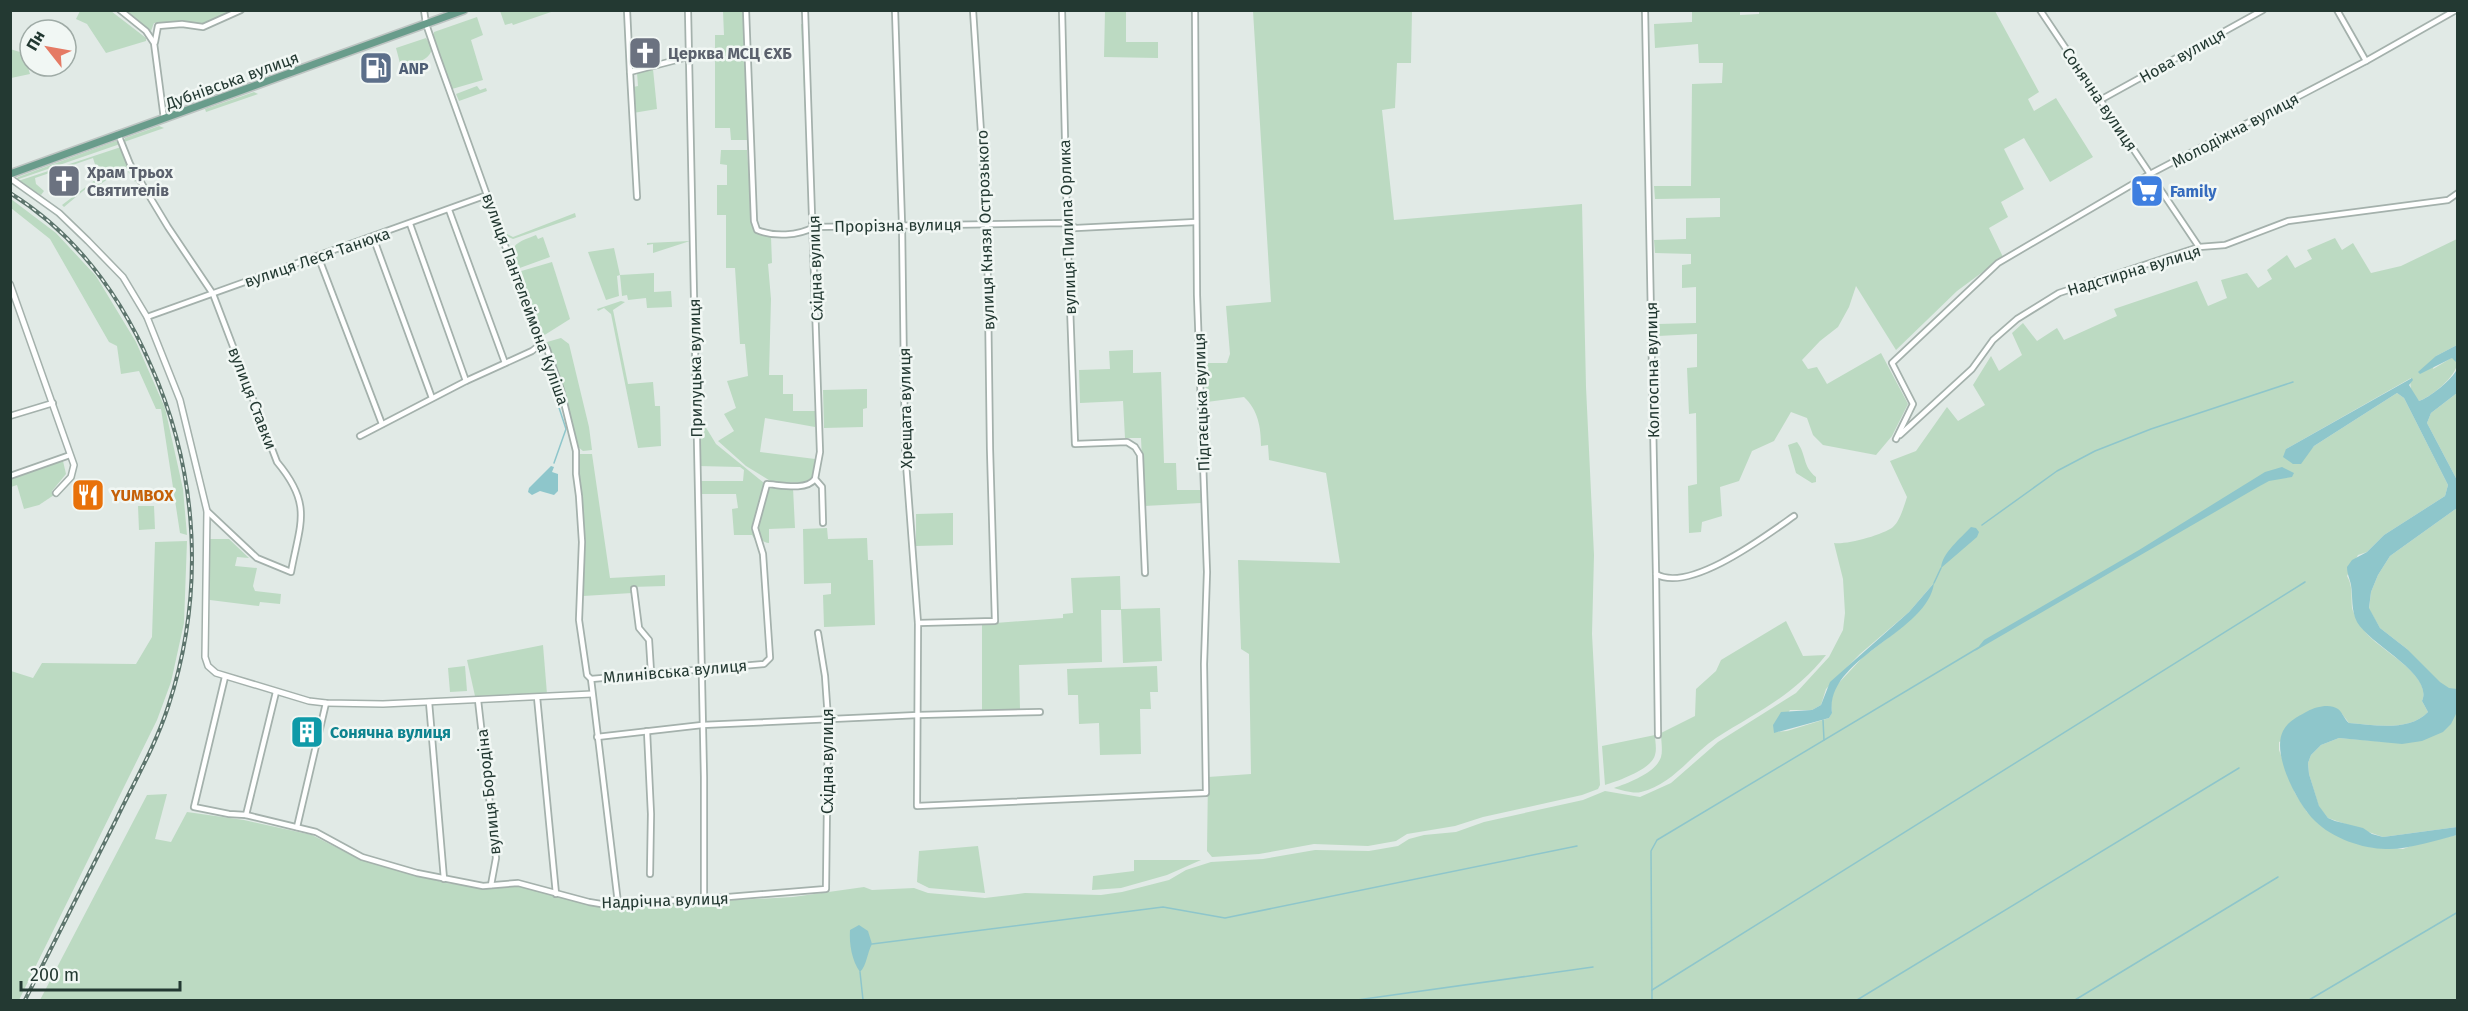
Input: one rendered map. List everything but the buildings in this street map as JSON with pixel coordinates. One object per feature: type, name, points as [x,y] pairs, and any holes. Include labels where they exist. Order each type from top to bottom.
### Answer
[{"type":"main road","name":"Дубнівська вулиця","points":[[10,176],[118,134],[464,10]]},
{"type":"street","points":[[120,10],[146,31],[154,43]]},
{"type":"street","points":[[164,119],[154,43],[158,26],[182,24],[203,27],[240,10]]},
{"type":"street","name":"вулиця Пантелеймона Куліша","points":[[424,10],[426,24],[517,281],[542,343],[547,349],[561,390],[576,450],[582,542],[579,620],[587,675],[591,679],[618,903]]},
{"type":"street","points":[[627,10],[637,197]]},
{"type":"street","name":"Прилуцька вулиця","points":[[688,10],[704,899]]},
{"type":"street","name":"Прорізна вулиця","points":[[746,10],[749,132],[755,227],[761,232],[781,235],[814,227],[902,224],[1066,223],[1076,228],[1196,222]]},
{"type":"street","name":"Східна вулиця","points":[[805,10],[820,452],[815,479],[822,487],[823,523]]},
{"type":"street","name":"Хрещата вулиця","points":[[895,10],[902,224],[905,450],[918,623],[917,806]]},
{"type":"street","name":"вулиця Князя Острозького","points":[[918,623],[995,621],[987,224],[973,10]]},
{"type":"street","name":"вулиця Пилипа Орлика","points":[[1062,10],[1066,223],[1075,444],[1127,442],[1135,447],[1140,455],[1145,573]]},
{"type":"street","name":"Підгаєцька вулиця","points":[[917,806],[1206,793],[1204,664],[1207,572],[1197,295],[1195,10]]},
{"type":"street","name":"Колгоспна вулиця","points":[[1645,10],[1658,735]]},
{"type":"street","name":"Сонячна вулиця","points":[[2040,10],[2102,99],[2199,248]]},
{"type":"street","name":"Нова вулиця","points":[[2102,99],[2263,10]]},
{"type":"street","points":[[2337,10],[2366,61]]},
{"type":"street","name":"Молодіжна вулиця","points":[[1896,439],[1913,404],[1892,363],[1998,263],[2150,174],[2366,61],[2456,10]]},
{"type":"street","points":[[630,72],[688,57]]},
{"type":"street","points":[[118,134],[130,164],[162,218],[213,294]]},
{"type":"street","points":[[10,176],[59,213],[123,277],[147,317],[180,400],[207,511],[205,657],[208,666],[225,677],[276,692],[326,703],[383,704],[592,694]]},
{"type":"street","name":"Надстирна вулиця","points":[[1896,439],[1916,417],[1951,391],[1972,369],[1993,340],[2017,319],[2059,293],[2199,248],[2225,245],[2288,221],[2448,200],[2457,192]]},
{"type":"street","name":"вулиця Леся Танюка","points":[[147,317],[487,195]]},
{"type":"street","points":[[448,210],[505,363]]},
{"type":"street","points":[[411,224],[466,381]]},
{"type":"street","points":[[373,237],[432,398]]},
{"type":"street","points":[[318,256],[382,424]]},
{"type":"street","points":[[10,284],[74,465],[71,477],[56,493]]},
{"type":"street","name":"вулиця Ставки","points":[[207,511],[257,558],[291,572],[302,504],[291,478],[277,462],[213,294]]},
{"type":"street","points":[[360,436],[466,381],[532,351],[542,343]]},
{"type":"street","points":[[10,416],[53,403]]},
{"type":"street","points":[[10,476],[70,455]]},
{"type":"street","name":"Млинівська вулиця","points":[[591,679],[764,664],[770,658],[763,555],[755,528],[767,484],[804,486],[815,479]]},
{"type":"street","points":[[1656,574],[1664,578],[1676,578],[1713,567],[1739,555],[1794,516]]},
{"type":"street","points":[[633,589],[639,628],[649,640],[651,672]]},
{"type":"street","name":"Східна вулиця","points":[[818,633],[825,676],[828,719],[826,889]]},
{"type":"street","name":"Надрічна вулиця","points":[[225,677],[194,807],[246,815],[316,832],[362,857],[444,879],[491,885],[518,884],[607,905],[826,889]]},
{"type":"street","points":[[246,815],[276,692]]},
{"type":"street","points":[[537,697],[556,894]]},
{"type":"street","name":"вулиця Бородіна","points":[[478,700],[496,858],[491,885]]},
{"type":"street","points":[[429,702],[444,879]]},
{"type":"street","points":[[297,827],[326,703]]},
{"type":"street","points":[[597,737],[702,725],[1040,712]]},
{"type":"street","points":[[647,730],[651,814],[650,874]]},
{"type":"green space","points":[[500,10],[554,11],[513,25],[512,23],[505,25]]},
{"type":"green space","points":[[1692,10],[1740,11],[1740,15],[1759,14],[1759,10],[1995,11],[2039,92],[2028,99],[2034,111],[2056,98],[2093,157],[2050,182],[2024,138],[2004,149],[2024,189],[2001,202],[2008,217],[1989,228],[2003,257],[1957,291],[1896,350],[1856,286],[1849,307],[1838,327],[1820,341],[1802,360],[1808,369],[1817,367],[1827,384],[1881,353],[1908,404],[1892,436],[1876,455],[1823,445],[1813,435],[1807,418],[1791,412],[1774,441],[1752,451],[1739,481],[1720,487],[1722,516],[1702,522],[1701,532],[1689,533],[1688,486],[1697,484],[1696,413],[1689,414],[1687,368],[1697,367],[1697,334],[1658,336],[1658,324],[1696,323],[1696,287],[1682,288],[1682,265],[1691,264],[1691,254],[1655,253],[1654,240],[1686,239],[1686,218],[1720,217],[1720,198],[1655,199],[1654,186],[1691,186],[1692,84],[1722,83],[1723,63],[1699,63],[1698,44],[1655,48],[1654,24],[1692,22]]},
{"type":"green space","points":[[80,11],[111,11],[146,38],[146,41],[106,53],[87,24],[76,18]]},
{"type":"green space","points":[[126,11],[235,11],[203,25],[183,22],[154,23],[151,31]]},
{"type":"green space","points":[[723,11],[744,11],[747,140],[731,140],[730,128],[715,128],[715,35],[724,35]]},
{"type":"green space","points":[[1105,11],[1126,11],[1126,42],[1158,42],[1158,58],[1104,57]]},
{"type":"green space","points":[[1253,11],[1412,11],[1411,63],[1397,63],[1395,108],[1382,110],[1394,220],[1582,204],[1586,387],[1594,555],[1592,634],[1600,785],[1598,789],[1582,795],[1483,817],[1455,826],[1407,834],[1396,841],[1368,846],[1314,844],[1259,854],[1212,857],[1207,851],[1208,777],[1251,774],[1249,654],[1241,649],[1238,560],[1340,563],[1326,473],[1269,460],[1268,445],[1261,446],[1256,413],[1244,397],[1207,402],[1203,363],[1227,363],[1230,354],[1226,306],[1271,302]]},
{"type":"green space","points":[[477,17],[483,35],[471,40],[483,80],[452,89],[433,36],[434,32]]},
{"type":"green space","points":[[801,24],[803,24],[807,114],[805,114]]},
{"type":"green space","points":[[426,38],[432,48],[431,53],[420,61],[401,67],[396,48]]},
{"type":"green space","points":[[10,49],[18,51],[18,77],[11,78]]},
{"type":"green space","points":[[653,69],[657,109],[633,113],[633,87],[638,86],[637,73]]},
{"type":"green space","points":[[477,86],[480,90],[486,88],[487,91],[459,101],[456,94]]},
{"type":"green space","points":[[254,92],[258,94],[206,112],[205,109]]},
{"type":"green space","points":[[159,126],[164,128],[124,142],[125,138]]},
{"type":"green space","points":[[116,141],[120,144],[16,180],[18,177]]},
{"type":"green space","points":[[121,147],[135,182],[125,167],[92,190],[89,186],[64,207],[62,205],[99,177],[93,158],[35,178],[36,184],[44,191],[41,195],[18,181]]},
{"type":"green space","points":[[721,150],[747,150],[753,228],[756,232],[771,237],[772,263],[768,264],[771,299],[769,375],[783,375],[783,394],[793,394],[793,411],[815,411],[815,427],[765,418],[760,452],[815,459],[812,479],[808,483],[772,482],[746,466],[718,441],[734,431],[724,414],[736,408],[727,381],[748,376],[745,344],[740,344],[735,268],[726,268],[726,215],[717,215],[717,185],[727,185],[727,165],[720,164]]},
{"type":"green space","points":[[11,199],[56,233],[96,276],[136,342],[165,408],[183,489],[187,535],[180,533],[161,409],[156,409],[139,371],[121,374],[117,346],[109,342],[50,239],[11,208]]},
{"type":"green space","points":[[575,213],[576,217],[513,239],[504,235],[499,220],[502,219],[507,234],[513,237]]},
{"type":"green space","points":[[536,235],[538,239],[543,237],[550,257],[517,269],[513,254],[515,246]]},
{"type":"green space","points":[[2335,238],[2342,250],[2353,243],[2371,273],[2401,266],[2457,239],[2457,345],[2436,356],[2433,369],[2453,357],[2457,363],[2453,374],[2436,391],[2419,401],[2412,391],[2411,378],[2286,449],[2305,455],[2314,446],[2397,393],[2404,398],[2448,485],[2445,496],[2384,535],[2367,552],[2358,555],[2347,576],[2351,587],[2352,608],[2359,623],[2369,636],[2414,674],[2420,683],[2423,692],[2422,701],[2428,712],[2411,722],[2391,726],[2349,723],[2342,714],[2279,742],[2279,750],[2295,793],[2307,812],[2342,838],[2369,847],[2403,849],[2457,835],[2457,1000],[40,1000],[147,795],[167,794],[155,839],[171,842],[187,812],[244,820],[312,835],[359,859],[446,883],[483,888],[518,886],[603,907],[793,897],[864,887],[872,890],[914,888],[928,893],[985,898],[1025,893],[1101,895],[1169,880],[1186,870],[1211,862],[1263,859],[1315,850],[1369,851],[1398,846],[1409,839],[1424,835],[1456,832],[1484,822],[1583,800],[1605,791],[1640,797],[1671,783],[1718,742],[1796,693],[1829,657],[1843,630],[1845,613],[1843,579],[1834,543],[1855,541],[1893,527],[1902,513],[1907,497],[1890,461],[1916,451],[1947,407],[1958,421],[1985,405],[1973,385],[1991,356],[1999,371],[2022,355],[2012,333],[2023,323],[2037,341],[2057,328],[2064,340],[2117,316],[2114,309],[2197,281],[2208,306],[2227,298],[2221,280],[2247,273],[2258,288],[2272,279],[2267,270],[2287,255],[2295,268],[2312,259],[2307,250]],"holes":[[[1933,584],[1923,606],[1897,631],[1863,657],[1834,688],[1832,712],[1829,718],[1787,731],[1774,732],[1790,710],[1812,710],[1821,705],[1826,689],[1860,654],[1909,612]]]},
{"type":"green space","points":[[690,241],[653,253],[653,244],[647,245],[647,243]]},
{"type":"green space","points":[[614,248],[620,275],[617,276],[619,296],[606,300],[588,252]]},
{"type":"green space","points":[[552,262],[570,319],[543,336],[518,272]]},
{"type":"green space","points":[[654,273],[654,292],[671,291],[672,307],[647,308],[646,298],[628,300],[627,295],[622,296],[620,275]]},
{"type":"green space","points":[[621,301],[625,302],[613,310],[628,384],[653,382],[655,406],[660,406],[661,446],[638,448],[611,314],[604,308],[598,311],[597,309]]},
{"type":"green space","points":[[561,338],[569,344],[589,427],[592,450],[583,451],[577,446],[563,389],[547,342]]},
{"type":"green space","points":[[1133,350],[1133,373],[1161,372],[1164,463],[1176,463],[1177,490],[1201,490],[1201,503],[1144,506],[1141,438],[1125,438],[1123,401],[1080,403],[1079,370],[1110,369],[1109,351]]},
{"type":"green space","points":[[867,389],[867,408],[863,409],[863,427],[824,428],[823,390]]},
{"type":"green space","points":[[2457,393],[2457,480],[2427,423],[2431,413]]},
{"type":"green space","points":[[699,416],[716,444],[764,483],[754,528],[757,543],[752,535],[734,535],[732,509],[738,508],[736,494],[699,494],[699,481],[743,481],[744,470],[740,467],[698,466]]},
{"type":"green space","points":[[1797,442],[1806,465],[1816,477],[1816,482],[1812,483],[1796,473],[1788,445]]},
{"type":"green space","points":[[577,454],[592,454],[610,578],[665,575],[665,586],[631,587],[632,593],[583,596],[583,603],[580,597],[583,542]]},
{"type":"green space","points":[[63,461],[66,474],[52,491],[54,495],[39,505],[24,509],[17,485],[11,487],[11,479]]},
{"type":"green space","points":[[768,488],[793,488],[795,528],[769,529],[769,543],[763,541],[758,528]]},
{"type":"green space","points":[[138,506],[154,506],[155,529],[139,530]]},
{"type":"green space","points":[[2457,508],[2457,827],[2383,837],[2328,818],[2319,807],[2308,763],[2311,755],[2321,745],[2339,738],[2387,742],[2447,715],[2407,649],[2380,628],[2369,609],[2371,592],[2390,556]]},
{"type":"green space","points":[[953,513],[953,545],[916,546],[916,514]]},
{"type":"green space","points":[[827,528],[828,539],[867,538],[868,560],[873,560],[875,625],[824,627],[823,595],[831,594],[831,583],[804,584],[803,529]]},
{"type":"green space","points":[[209,539],[229,539],[249,558],[237,557],[235,566],[257,568],[253,586],[255,591],[281,594],[280,604],[260,602],[259,606],[210,600]]},
{"type":"green space","points":[[187,541],[184,623],[171,682],[157,720],[19,1000],[11,1000],[11,671],[33,678],[42,663],[136,664],[152,637],[155,542]]},
{"type":"green space","points":[[1120,576],[1121,609],[1160,608],[1162,661],[1123,663],[1121,610],[1101,610],[1102,662],[1019,665],[1020,709],[982,711],[982,624],[1063,618],[1063,614],[1073,613],[1071,578]]},
{"type":"green space","points":[[1786,621],[1803,656],[1826,655],[1814,669],[1775,702],[1716,738],[1662,783],[1638,792],[1614,788],[1641,777],[1654,768],[1662,754],[1661,733],[1695,716],[1696,689],[1716,671],[1721,660]]},
{"type":"green space","points":[[543,645],[547,694],[475,696],[467,660]]},
{"type":"green space","points":[[465,666],[467,691],[450,692],[448,668]]},
{"type":"green space","points":[[1157,666],[1158,692],[1150,692],[1151,709],[1140,709],[1141,754],[1100,755],[1099,723],[1079,724],[1078,695],[1068,695],[1067,669]]},
{"type":"green space","points":[[1655,735],[1656,753],[1648,765],[1634,774],[1605,785],[1602,746]]},
{"type":"green space","points":[[978,846],[985,893],[929,888],[917,882],[919,851]]},
{"type":"green space","points":[[1134,860],[1201,860],[1167,875],[1121,888],[1092,890],[1093,876],[1134,871]]},
{"type":"water","points":[[2457,345],[2457,363],[2452,358],[2420,374],[2418,372],[2436,356]]},
{"type":"water","points":[[2457,369],[2457,393],[2431,413],[2427,423],[2457,480],[2457,508],[2390,556],[2371,592],[2369,608],[2380,628],[2407,649],[2440,682],[2449,688],[2457,689],[2456,714],[2451,724],[2443,732],[2422,741],[2402,744],[2339,738],[2321,745],[2311,755],[2308,763],[2319,806],[2328,818],[2363,828],[2383,837],[2457,827],[2457,835],[2403,848],[2368,847],[2330,833],[2308,813],[2288,779],[2283,765],[2280,741],[2285,727],[2297,717],[2318,707],[2335,707],[2349,723],[2380,726],[2401,725],[2420,718],[2428,712],[2422,701],[2423,691],[2419,680],[2357,622],[2347,567],[2352,560],[2367,552],[2384,535],[2445,496],[2448,485],[2404,398],[2397,393],[2314,446],[2301,464],[2293,464],[2283,457],[2286,449],[2412,378],[2409,385],[2419,401],[2440,388]]},
{"type":"water","points":[[551,466],[554,467],[552,472],[558,474],[558,491],[554,495],[540,491],[532,495],[528,492],[529,488]]},
{"type":"water","points":[[2282,467],[2294,473],[2292,477],[2269,481],[2258,487],[1975,651],[1984,640],[2139,550],[2265,472]]},
{"type":"water","points":[[1971,527],[1976,528],[1979,532],[1977,537],[1941,568],[1948,551]]},
{"type":"water","points":[[1934,583],[1928,601],[1915,617],[1860,660],[1844,676],[1834,693],[1832,713],[1829,718],[1774,733],[1773,725],[1781,712],[1812,710],[1821,705],[1830,682],[1909,612]]},
{"type":"water","points":[[859,925],[868,931],[872,944],[860,972],[853,958],[850,935],[850,930]]},
{"type":"waterway","points":[[547,371],[566,429],[554,463]]},
{"type":"waterway","points":[[1982,525],[2057,471],[2095,451],[2151,429],[2293,382]]},
{"type":"waterway","points":[[1934,583],[1941,568]]},
{"type":"waterway","points":[[1652,990],[2305,582]]},
{"type":"waterway","points":[[1652,1000],[1651,851],[1657,840],[1978,648]]},
{"type":"waterway","points":[[1823,720],[1824,740]]},
{"type":"waterway","points":[[1857,1000],[2239,768]]},
{"type":"waterway","points":[[872,944],[1163,907],[1225,918],[1577,846]]},
{"type":"waterway","points":[[2075,1000],[2278,877]]},
{"type":"waterway","points":[[2309,1000],[2458,912]]},
{"type":"waterway","points":[[1357,1000],[1593,967]]},
{"type":"waterway","points":[[860,972],[863,1000]]},
{"type":"railway","points":[[10,193],[34,209],[76,247],[111,291],[139,340],[167,407],[179,449],[187,491],[192,578],[188,622],[180,665],[163,722],[25,1000]]},
{"type":"place","name":"Церква МСЦ ЄХБ","points":[[645,53]]},
{"type":"place","name":"ANP","points":[[376,68]]},
{"type":"place","name":"Храм Трьох Святителів","points":[[64,181]]},
{"type":"place","name":"Family","points":[[2147,191]]},
{"type":"place","name":"YUMBOX","points":[[88,495]]},
{"type":"place","name":"Сонячна вулиця","points":[[307,732]]}]
